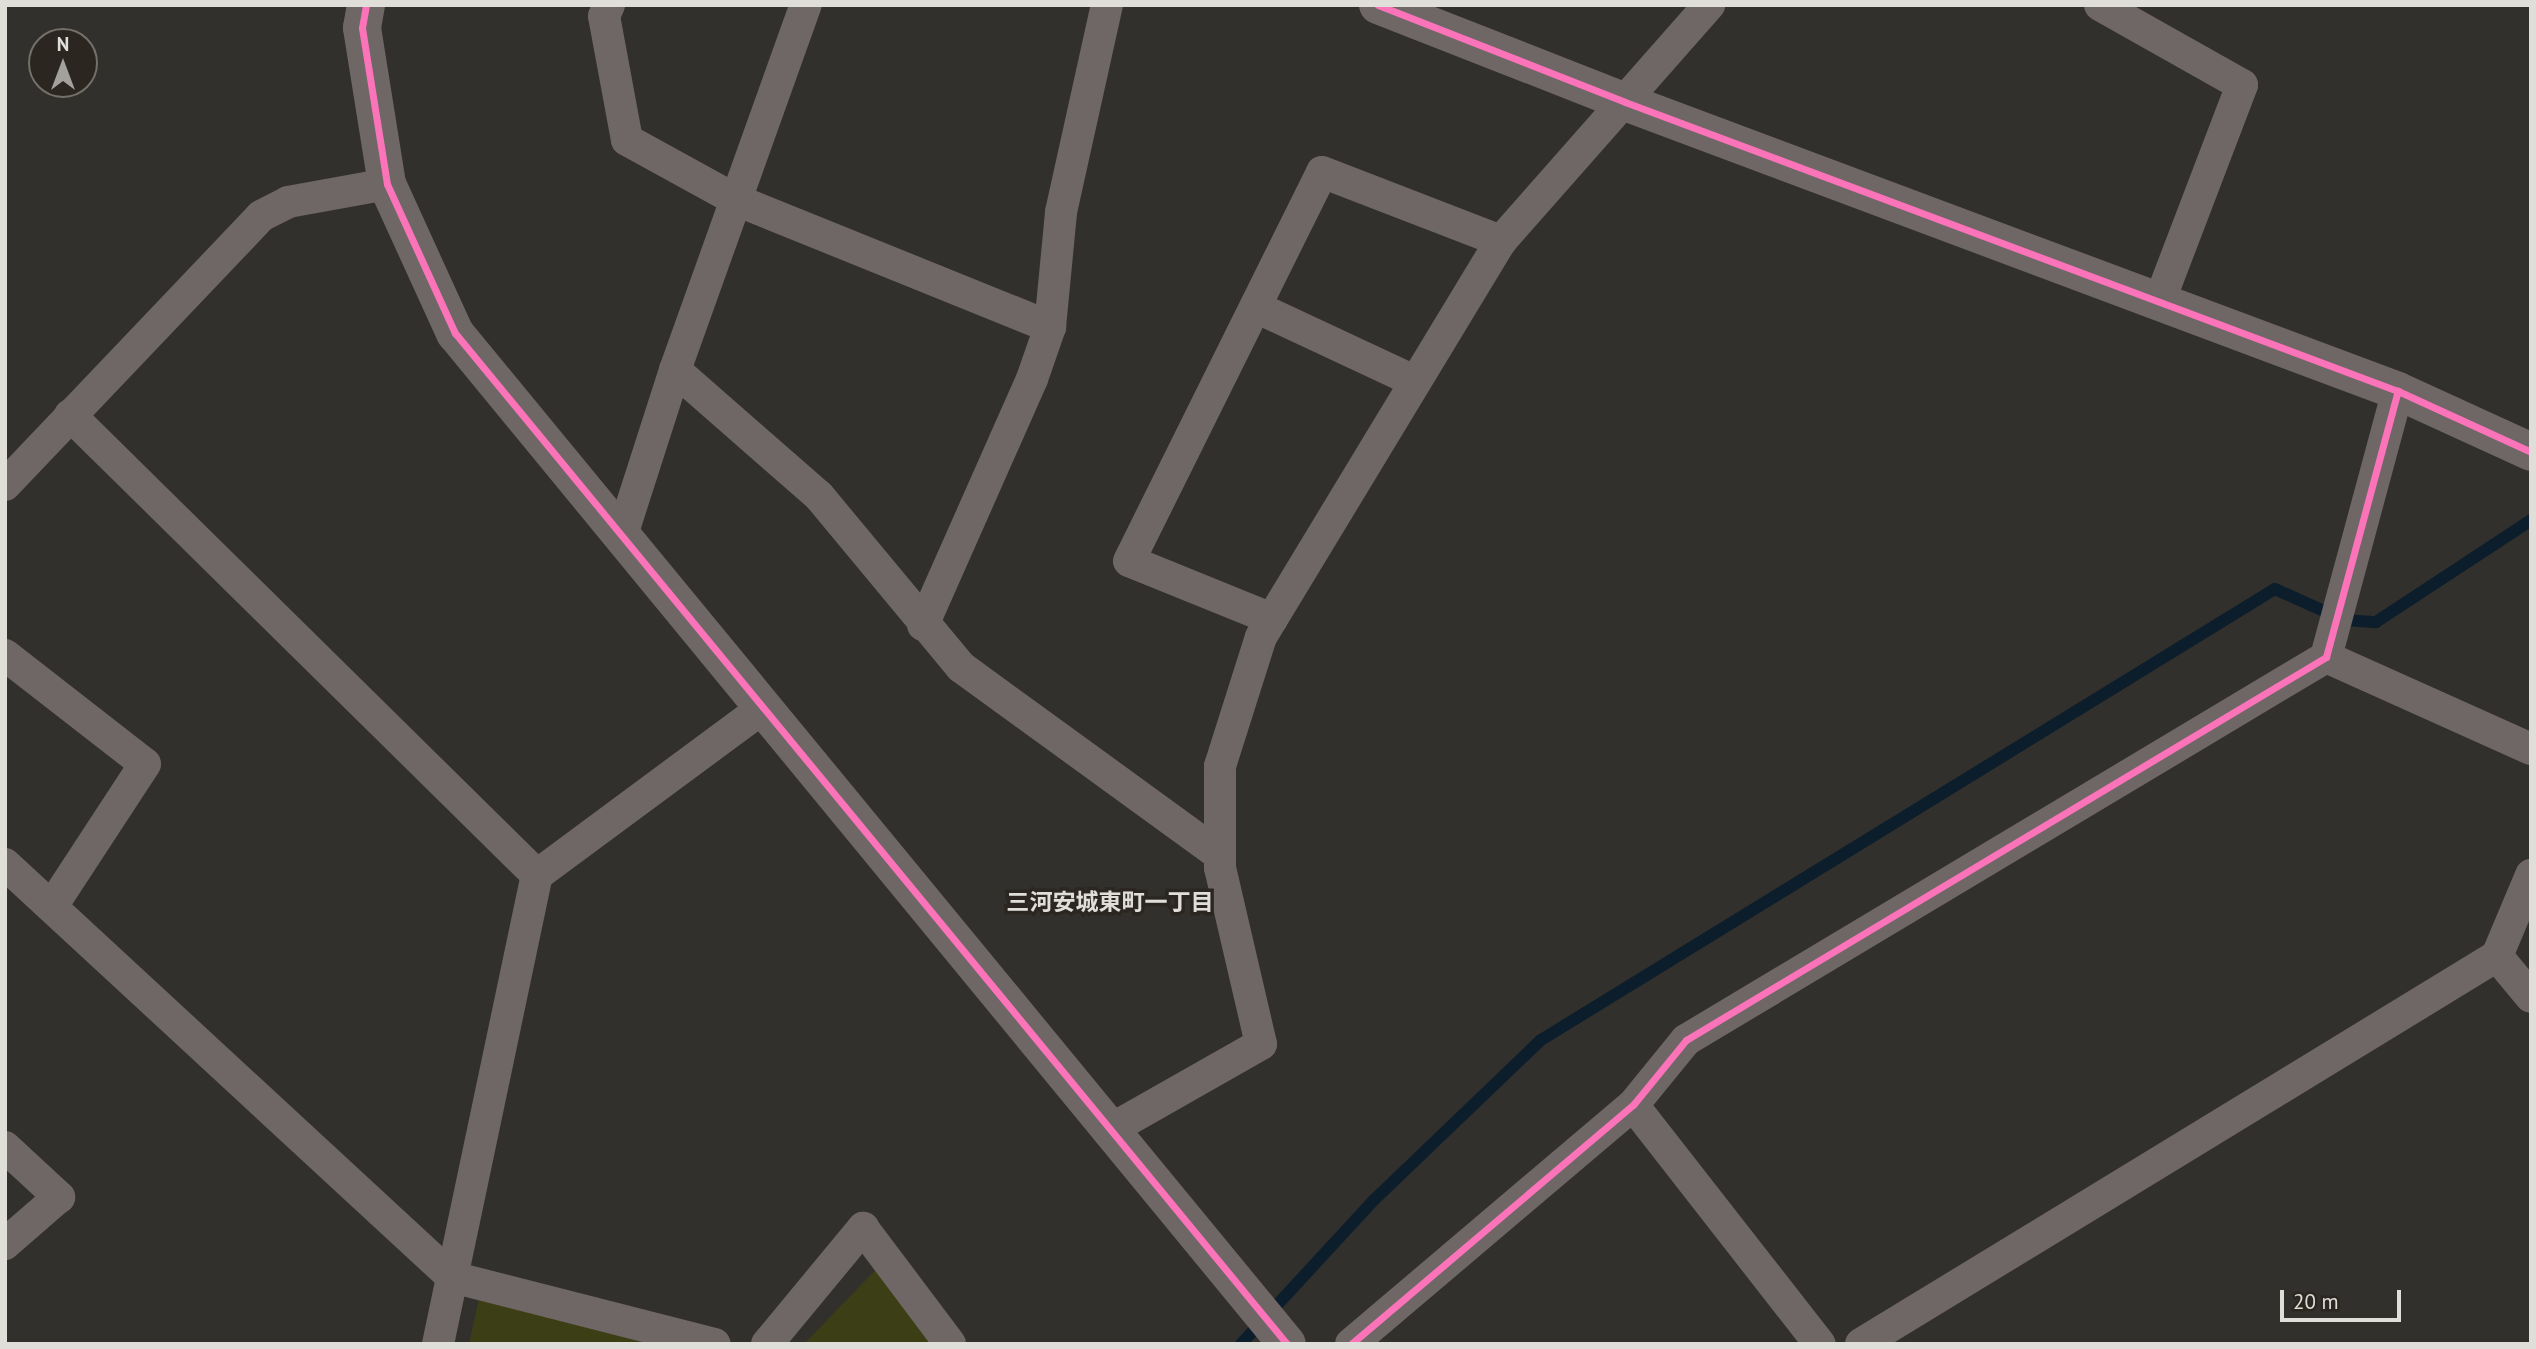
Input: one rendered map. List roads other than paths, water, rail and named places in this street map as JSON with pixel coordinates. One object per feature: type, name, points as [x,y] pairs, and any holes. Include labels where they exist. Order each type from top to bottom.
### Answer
[{"type":"street","points":[[366,5],[362,28],[387,184],[456,333],[1108,1130],[1287,1344]]},
{"type":"street","points":[[609,5],[604,16],[627,140],[736,200],[1050,327]]},
{"type":"street","points":[[622,535],[675,370],[806,5]]},
{"type":"street","points":[[923,625],[1032,379],[1050,327],[1061,212],[1107,5]]},
{"type":"street","points":[[1378,5],[1625,102],[2398,391],[2531,452]]},
{"type":"street","points":[[1108,1130],[1261,1044],[1220,855],[1220,766],[1261,637],[1501,241],[1709,5]]},
{"type":"street","points":[[2100,5],[2242,85],[2159,302]]},
{"type":"street","points":[[1272,619],[1129,561],[1322,172],[1501,241]]},
{"type":"street","points":[[5,485],[261,216],[288,202],[387,184]]},
{"type":"street","points":[[1256,307],[1414,381]]},
{"type":"street","points":[[675,370],[819,496],[923,625],[961,667],[1220,855]]},
{"type":"street","points":[[1351,1344],[1633,1105],[1686,1040],[2326,657],[2398,391]]},
{"type":"street","points":[[70,415],[537,875]]},
{"type":"street","points":[[5,655],[145,764],[52,906]]},
{"type":"street","points":[[2326,657],[2531,749]]},
{"type":"street","points":[[438,1344],[537,875],[762,708]]},
{"type":"street","points":[[5,864],[452,1277],[715,1344]]},
{"type":"street","points":[[1861,1344],[2497,956],[2531,875]]},
{"type":"street","points":[[2497,956],[2531,996]]},
{"type":"street","points":[[1633,1105],[1820,1344]]},
{"type":"street","points":[[5,1147],[59,1197],[5,1244]]},
{"type":"street","points":[[767,1344],[863,1228],[950,1344]]},
{"type":"waterway","points":[[1241,1344],[1375,1199],[1541,1040],[2275,589],[2344,620],[2376,622],[2531,520]]},
{"type":"district","name":"三河安城東町一丁目","points":[[1110,902]]}]
